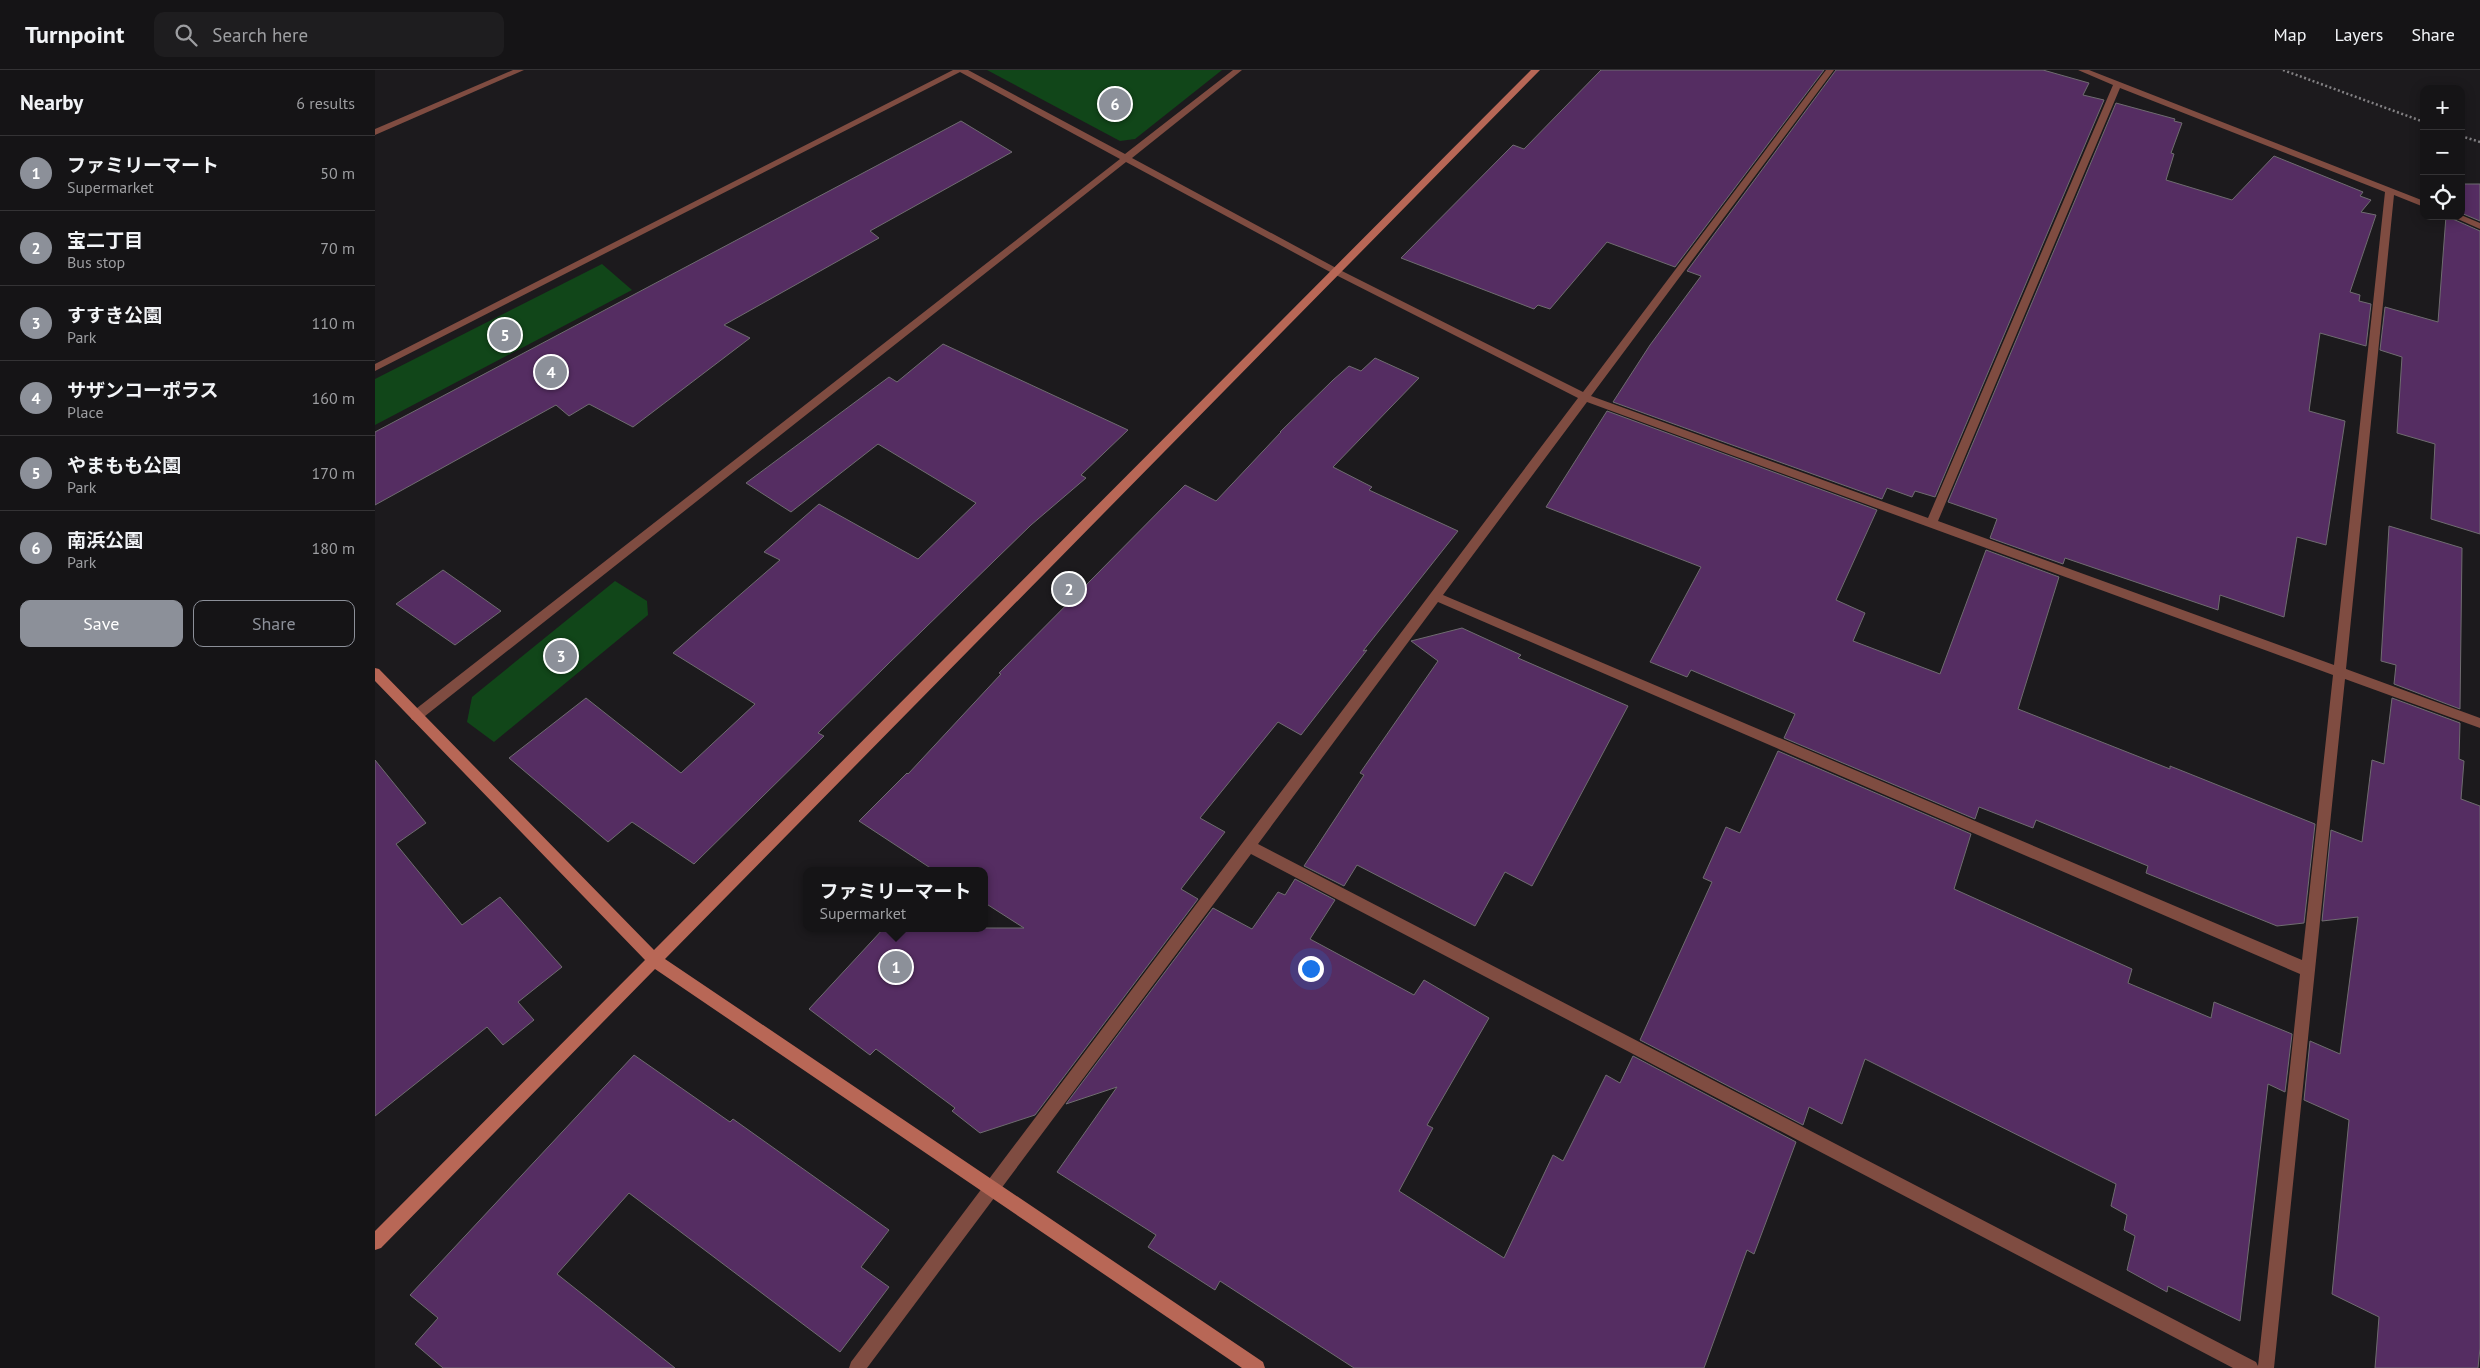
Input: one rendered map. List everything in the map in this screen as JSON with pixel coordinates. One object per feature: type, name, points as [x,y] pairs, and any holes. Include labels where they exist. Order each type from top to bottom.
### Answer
[{"type":"street","points":[[375,132],[520,70]]},
{"type":"street","points":[[375,368],[960,70],[1335,271],[1586,398],[2480,723]]},
{"type":"street","points":[[416,716],[1239,70]]},
{"type":"street","points":[[375,1242],[1535,70]]},
{"type":"street","points":[[857,1368],[1830,70]]},
{"type":"street","points":[[2082,70],[2420,202]]},
{"type":"street","points":[[1931,524],[2117,84]]},
{"type":"street","points":[[2266,1368],[2390,191]]},
{"type":"street","points":[[2465,220],[2480,226]]},
{"type":"street","points":[[1435,596],[2308,970]]},
{"type":"street","points":[[375,673],[654,960],[1257,1368]]},
{"type":"street","points":[[1249,846],[2250,1368]]},
{"type":"path","points":[[2283,70],[2420,121]]},
{"type":"path","points":[[2465,137],[2480,142]]},
{"type":"green space","points":[[987,70],[1222,70],[1135,139],[1120,141]]},
{"type":"green space","points":[[602,264],[632,290],[375,425],[375,379]]},
{"type":"green space","points":[[615,581],[647,601],[648,615],[494,742],[467,722],[472,697]]},
{"type":"building","points":[[1601,70],[1824,70],[1675,267],[1607,242],[1550,309],[1538,305],[1534,309],[1401,258],[1513,145],[1524,149]]},
{"type":"building","points":[[1836,70],[2043,70],[2089,83],[2083,95],[2104,100],[1935,497],[1915,491],[1912,497],[1887,488],[1882,499],[1613,402],[1650,345],[1701,276],[1687,271]]},
{"type":"building","points":[[2116,103],[2175,119],[2174,121],[2182,123],[2171,153],[2174,154],[2166,180],[2232,200],[2274,156],[2363,192],[2360,196],[2371,200],[2361,212],[2376,215],[2350,292],[2360,295],[2359,301],[2371,304],[2366,346],[2320,333],[2309,411],[2345,421],[2326,545],[2297,537],[2284,617],[2220,595],[2218,610],[2065,558],[2063,564],[1990,538],[1997,519],[1948,502]]},
{"type":"building","points":[[961,121],[1012,152],[870,231],[879,238],[724,325],[750,338],[633,427],[589,404],[569,416],[556,405],[375,505],[375,432]]},
{"type":"building","points":[[2465,184],[2480,184],[2480,221],[2465,215]]},
{"type":"building","points":[[2446,220],[2455,220],[2480,231],[2480,534],[2431,519],[2435,444],[2397,433],[2402,357],[2380,350],[2385,307],[2438,322]]},
{"type":"building","points":[[943,344],[1128,430],[1081,475],[1086,478],[1031,525],[818,733],[824,736],[694,864],[632,822],[608,842],[509,758],[586,698],[681,773],[755,704],[673,653],[780,560],[764,552],[819,504],[918,559],[976,503],[878,444],[791,512],[746,483],[889,377],[897,382]]},
{"type":"building","points":[[1375,358],[1419,378],[1333,467],[1372,487],[1369,490],[1458,531],[1363,651],[1367,650],[1301,735],[1278,722],[1200,818],[1225,832],[1181,889],[1198,899],[1035,1115],[980,1133],[952,1111],[955,1108],[876,1049],[870,1055],[809,1009],[880,932],[988,932],[988,928],[1024,928],[988,905],[988,867],[929,867],[859,821],[908,774],[1001,674],[999,673],[1185,485],[1216,501],[1280,432],[1333,380],[1349,366],[1361,371]]},
{"type":"building","points":[[1607,411],[1877,510],[1836,600],[1865,613],[1853,641],[1940,674],[1986,550],[2059,577],[2018,709],[2170,769],[2170,766],[2315,824],[2304,923],[2277,926],[2146,873],[2148,866],[2036,820],[2033,828],[1979,807],[1975,819],[1784,738],[1795,714],[1691,670],[1687,677],[1650,662],[1701,567],[1546,507]]},
{"type":"building","points":[[2389,526],[2462,548],[2460,709],[2394,684],[2396,665],[2381,661]]},
{"type":"building","points":[[443,570],[501,611],[455,645],[396,604]]},
{"type":"building","points":[[1462,628],[1521,655],[1518,658],[1628,706],[1532,886],[1505,872],[1475,926],[1357,865],[1344,886],[1304,866],[1364,775],[1360,773],[1438,661],[1411,641]]},
{"type":"building","points":[[2392,698],[2460,723],[2459,759],[2464,761],[2461,799],[2480,806],[2480,1348],[2478,1368],[2375,1368],[2379,1317],[2332,1294],[2349,1120],[2304,1100],[2310,1041],[2340,1054],[2358,917],[2322,921],[2331,830],[2362,842],[2372,760],[2384,764]]},
{"type":"building","points":[[1778,751],[1971,834],[1954,889],[2132,969],[2128,983],[2211,1018],[2214,1002],[2292,1034],[2285,1092],[2268,1084],[2240,1321],[2168,1286],[2167,1292],[2127,1270],[2135,1236],[2124,1230],[2127,1215],[2111,1206],[2116,1184],[1865,1059],[1842,1124],[1809,1107],[1803,1125],[1640,1040],[1712,882],[1703,878],[1726,827],[1740,833]]},
{"type":"building","points":[[375,760],[426,823],[396,844],[462,925],[500,897],[562,967],[518,1002],[534,1020],[503,1045],[487,1027],[375,1116]]},
{"type":"building","points":[[1295,879],[1335,900],[1310,939],[1414,995],[1424,980],[1489,1018],[1427,1125],[1433,1128],[1399,1191],[1504,1258],[1553,1155],[1563,1161],[1606,1075],[1620,1083],[1633,1056],[1796,1142],[1754,1254],[1747,1250],[1704,1368],[1354,1368],[1220,1281],[1215,1290],[1148,1247],[1156,1235],[1057,1172],[1117,1087],[1066,1104],[1213,908],[1252,929],[1278,892],[1285,895]]},
{"type":"building","points":[[634,1055],[730,1122],[733,1119],[889,1230],[861,1267],[889,1287],[840,1352],[629,1193],[557,1274],[675,1368],[443,1368],[415,1344],[438,1318],[410,1295]]},
{"type":"place","name":"南浜公園","points":[[1115,104]]},
{"type":"place","name":"やまもも公園","points":[[505,335]]},
{"type":"place","name":"サザンコーポラス","points":[[551,372]]},
{"type":"place","name":"宝二丁目","points":[[1069,589]]},
{"type":"place","name":"すすき公園","points":[[561,656]]},
{"type":"place","name":"ファミリーマート","points":[[896,967]]}]
